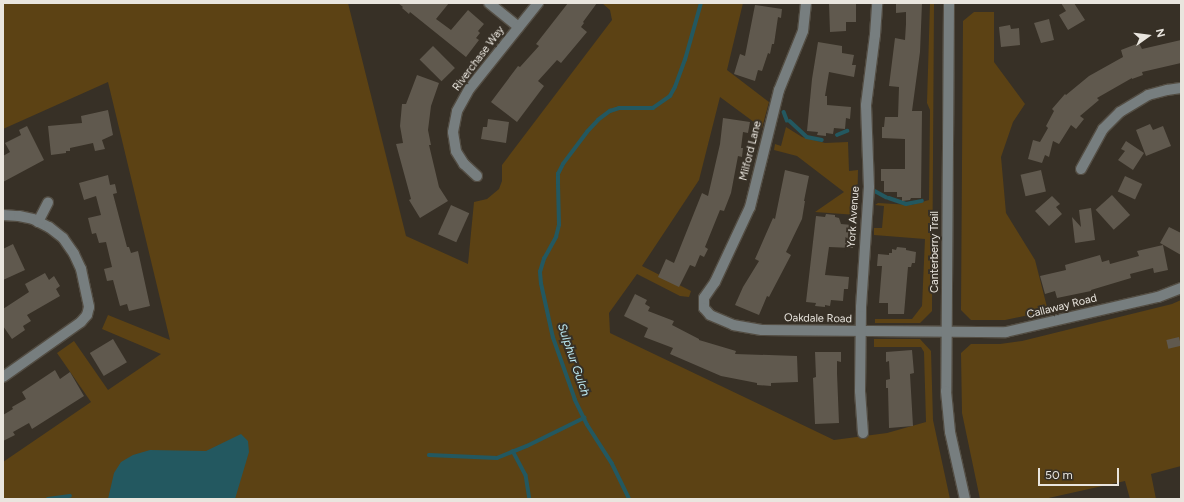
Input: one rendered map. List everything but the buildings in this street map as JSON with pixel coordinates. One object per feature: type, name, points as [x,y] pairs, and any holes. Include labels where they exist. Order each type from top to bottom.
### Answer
[{"type":"street","points":[[489,3],[519,27]]},
{"type":"street","name":"Riverchase Way","points":[[477,176],[464,164],[456,151],[454,137],[456,117],[464,97],[470,88],[538,3]]},
{"type":"street","name":"Milford Lane","points":[[704,298],[715,282],[750,207],[779,90],[803,31],[806,3]]},
{"type":"street","name":"York Avenue","points":[[863,433],[860,331],[869,188],[866,105],[876,24],[877,3]]},
{"type":"street","name":"Canterberry Trail","points":[[949,3],[947,408],[950,432],[965,499]]},
{"type":"street","points":[[1081,169],[1103,128],[1120,112],[1148,95],[1181,88]]},
{"type":"street","points":[[38,222],[48,202]]},
{"type":"street","points":[[3,215],[19,216],[38,222],[58,233],[74,254],[83,278],[88,312],[81,322],[3,377]]},
{"type":"street","name":"Callaway Road","points":[[947,332],[1015,331],[1158,296],[1181,288]]},
{"type":"street","name":"Oakdale Road","points":[[704,298],[704,308],[710,315],[739,327],[762,330],[947,332]]},
{"type":"shaded area","points":[[3,3],[348,3],[406,236],[468,264],[474,202],[487,199],[499,189],[502,181],[502,165],[612,20],[610,10],[602,3],[743,3],[727,70],[769,102],[762,128],[720,97],[699,180],[642,266],[691,291],[689,297],[680,296],[637,274],[609,313],[610,333],[834,440],[887,433],[926,422],[924,352],[921,347],[874,347],[874,339],[920,339],[931,351],[933,420],[950,499],[3,499],[3,462],[91,402],[57,353],[74,341],[108,390],[161,354],[102,329],[108,315],[170,340],[108,82],[3,129]]},
{"type":"shaded area","points":[[930,3],[934,3],[932,311],[920,323],[875,323],[875,319],[912,319],[922,306],[925,239],[874,235],[874,228],[882,228],[884,206],[875,205],[878,203],[911,205],[929,200],[930,110],[927,103]]},
{"type":"shaded area","points":[[974,12],[994,12],[994,62],[1025,104],[1013,122],[1001,157],[1006,213],[1035,260],[1048,311],[1005,320],[971,320],[961,310],[963,21]]},
{"type":"shaded area","points":[[786,127],[802,137],[825,143],[848,142],[849,171],[858,170],[857,215],[815,212],[844,192],[797,156],[774,150],[775,144],[781,146]]},
{"type":"shaded area","points":[[1181,300],[1181,466],[1151,474],[1156,499],[1130,499],[1125,481],[1044,499],[980,499],[962,413],[961,353],[971,344],[1000,344],[1022,341],[1172,304]]},
{"type":"water","points":[[241,434],[248,441],[249,452],[235,499],[108,499],[114,473],[121,462],[133,455],[150,450],[206,451]]},
{"type":"waterway","name":"Sulphur Gulch","points":[[629,499],[612,464],[587,425],[575,400],[553,338],[541,284],[540,272],[544,259],[556,237],[559,225],[558,174],[563,164],[587,132],[598,120],[610,111],[619,108],[653,108],[670,96],[685,60],[701,3]]},
{"type":"waterway","points":[[784,112],[787,120]]},
{"type":"waterway","points":[[790,121],[807,137],[822,140]]},
{"type":"waterway","points":[[837,135],[847,131]]},
{"type":"waterway","points":[[875,191],[886,197]]},
{"type":"waterway","points":[[889,198],[906,204],[922,201]]},
{"type":"waterway","points":[[429,455],[497,458],[527,446],[584,418]]},
{"type":"waterway","points":[[513,451],[526,475],[530,499]]},
{"type":"waterway","points":[[48,499],[70,496]]}]
